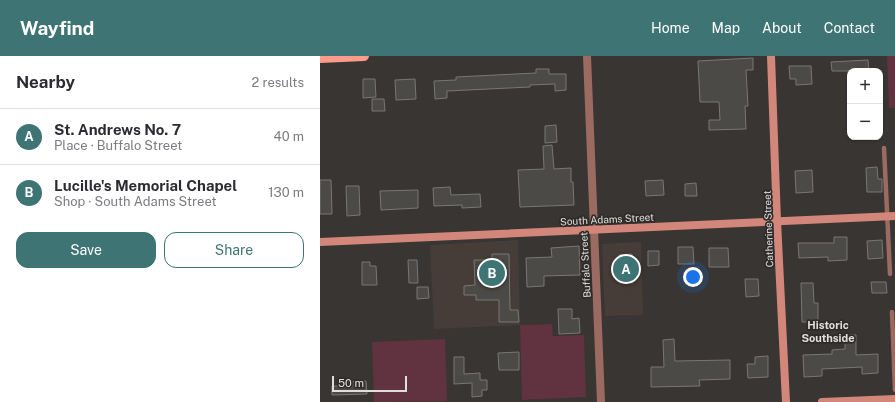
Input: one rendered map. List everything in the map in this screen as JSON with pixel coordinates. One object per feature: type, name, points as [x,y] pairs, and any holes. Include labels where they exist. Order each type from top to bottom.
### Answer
[{"type":"main road","points":[[320,58],[364,56]]},
{"type":"street","name":"Buffalo Street","points":[[587,56],[601,402]]},
{"type":"street","name":"Catherine Street","points":[[772,56],[777,221],[786,402]]},
{"type":"street","name":"South Adams Street","points":[[320,242],[891,216]]},
{"type":"street","points":[[822,402],[895,399]]},
{"type":"lane","points":[[884,148],[891,216],[890,274]]},
{"type":"lane","points":[[892,312],[895,390]]},
{"type":"shaded area","points":[[887,56],[895,56],[895,108],[889,108]]},
{"type":"shaded area","points":[[518,240],[520,325],[434,329],[430,245]]},
{"type":"shaded area","points":[[641,242],[643,315],[605,316],[602,244]]},
{"type":"shaded area","points":[[552,324],[553,336],[584,335],[586,397],[522,400],[520,325]]},
{"type":"shaded area","points":[[445,339],[447,401],[374,402],[372,342]]},
{"type":"building","points":[[753,58],[753,70],[746,70],[748,106],[745,106],[746,129],[709,130],[709,120],[720,120],[719,102],[700,102],[698,61]]},
{"type":"building","points":[[868,60],[869,68],[847,68],[847,71],[832,71],[831,62]]},
{"type":"building","points":[[789,66],[811,66],[812,84],[796,85],[796,79],[790,79]]},
{"type":"building","points":[[536,69],[549,69],[549,74],[566,74],[566,90],[555,91],[555,84],[530,85],[530,87],[447,91],[447,98],[435,99],[434,81],[456,80],[456,77],[536,73]]},
{"type":"building","points":[[363,79],[375,79],[376,97],[363,98]]},
{"type":"building","points":[[415,79],[416,99],[396,100],[395,80]]},
{"type":"building","points":[[372,99],[384,99],[385,111],[372,111]]},
{"type":"building","points":[[556,125],[557,142],[545,143],[545,126]]},
{"type":"building","points":[[552,145],[554,169],[571,168],[574,205],[520,207],[518,170],[544,169],[543,146]]},
{"type":"building","points":[[877,167],[878,179],[882,179],[882,192],[867,192],[866,168]]},
{"type":"building","points":[[812,170],[813,192],[796,193],[795,171]]},
{"type":"building","points":[[320,180],[331,180],[332,214],[320,214]]},
{"type":"building","points":[[663,180],[664,195],[646,196],[645,181]]},
{"type":"building","points":[[696,183],[697,196],[685,196],[685,184]]},
{"type":"building","points":[[346,186],[359,186],[360,215],[347,216]]},
{"type":"building","points":[[450,187],[451,195],[480,194],[481,207],[462,208],[462,205],[434,206],[433,188]]},
{"type":"building","points":[[418,190],[418,208],[381,210],[380,191]]},
{"type":"building","points":[[834,237],[847,237],[847,260],[828,261],[828,257],[799,258],[798,243],[834,243]]},
{"type":"building","points":[[882,240],[883,258],[868,259],[867,241]]},
{"type":"building","points":[[579,246],[580,275],[544,276],[544,286],[527,287],[526,258],[552,257],[551,248]]},
{"type":"building","points":[[678,247],[693,247],[694,264],[678,264]]},
{"type":"building","points":[[709,248],[728,248],[729,267],[709,267]]},
{"type":"building","points":[[648,251],[659,251],[659,265],[648,266]]},
{"type":"building","points":[[492,254],[509,254],[510,310],[518,310],[519,322],[499,322],[499,300],[476,300],[476,295],[464,295],[464,286],[475,285],[474,260],[492,260]]},
{"type":"building","points":[[632,254],[633,283],[620,283],[619,255]]},
{"type":"building","points":[[408,260],[417,260],[418,283],[409,283]]},
{"type":"building","points":[[362,262],[370,262],[370,266],[376,266],[377,285],[362,285]]},
{"type":"building","points":[[745,279],[758,279],[759,296],[746,297]]},
{"type":"building","points":[[871,282],[886,282],[887,293],[872,293]]},
{"type":"building","points":[[801,283],[813,283],[814,303],[818,303],[818,322],[802,322]]},
{"type":"building","points":[[417,287],[428,287],[429,298],[417,299]]},
{"type":"building","points":[[558,309],[572,309],[572,319],[579,318],[580,333],[559,334]]},
{"type":"building","points":[[845,335],[856,335],[856,355],[878,354],[878,373],[862,374],[862,367],[822,369],[822,376],[804,377],[803,355],[832,354],[832,350],[845,349]]},
{"type":"building","points":[[674,339],[675,361],[730,360],[730,379],[699,380],[700,386],[651,387],[651,367],[664,367],[663,340]]},
{"type":"building","points":[[519,352],[519,370],[499,370],[498,353]]},
{"type":"building","points":[[768,356],[768,377],[748,378],[747,364],[755,364],[755,357]]},
{"type":"building","points":[[454,357],[464,357],[464,374],[480,373],[480,380],[487,380],[487,390],[482,390],[482,396],[472,397],[472,383],[454,384]]},
{"type":"building","points":[[366,381],[367,394],[332,395],[332,386],[347,386],[347,382]]},
{"type":"place","name":"St. Andrews No. 7","points":[[626,269]]},
{"type":"place","name":"Lucille's Memorial Chapel","points":[[492,273]]},
{"type":"district","name":"Historic Southside","points":[[828,331]]}]
